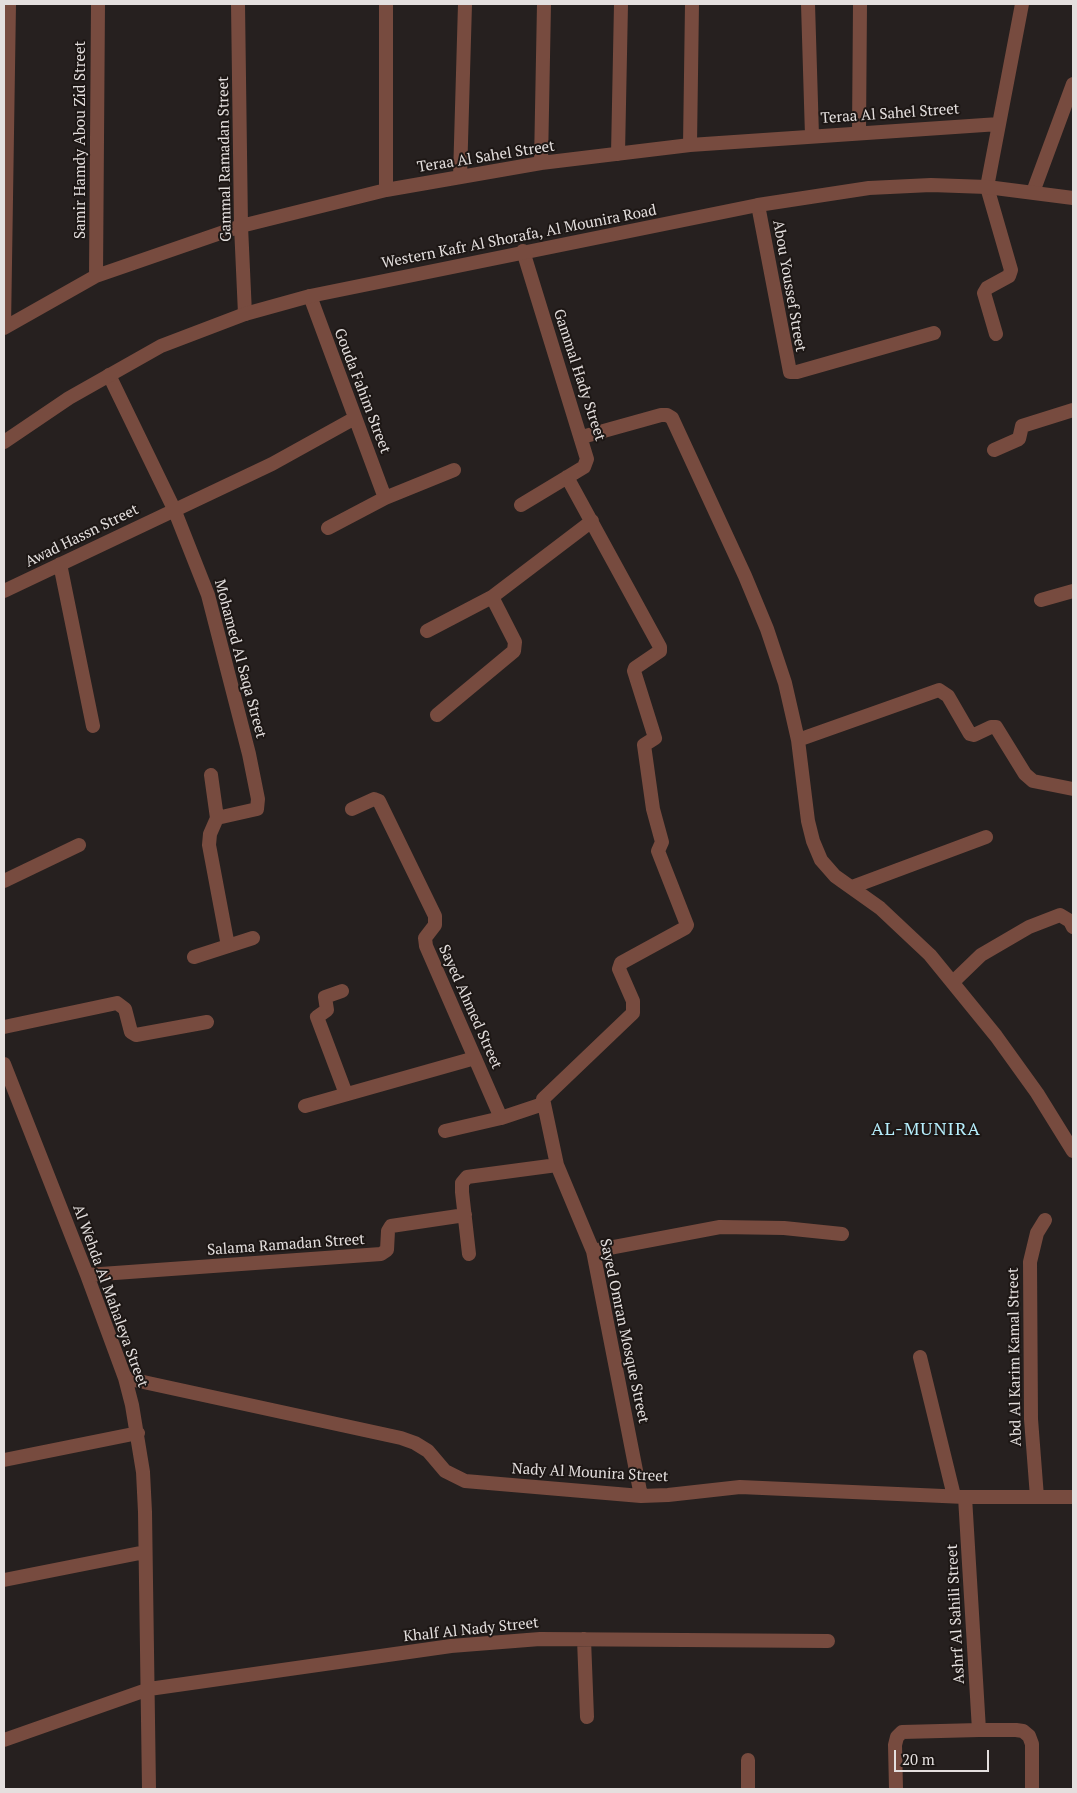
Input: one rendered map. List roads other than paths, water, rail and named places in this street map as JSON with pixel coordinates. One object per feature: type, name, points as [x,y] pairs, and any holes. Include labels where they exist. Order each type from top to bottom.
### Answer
[{"type":"street","points":[[4,328],[9,4]]},
{"type":"street","name":"Samir Hamdy Abou Zid Street","points":[[96,276],[98,4]]},
{"type":"street","name":"Gammal Ramadan Street","points":[[238,4],[241,226],[245,314]]},
{"type":"street","points":[[386,4],[386,190]]},
{"type":"street","points":[[460,177],[465,4]]},
{"type":"street","points":[[541,163],[544,4]]},
{"type":"street","points":[[618,154],[621,4]]},
{"type":"street","points":[[690,145],[692,4]]},
{"type":"street","points":[[808,4],[812,136]]},
{"type":"street","points":[[859,132],[860,4]]},
{"type":"street","points":[[996,334],[984,293],[987,288],[1009,276],[1011,270],[987,187],[1022,4]]},
{"type":"street","points":[[1033,192],[1073,84]]},
{"type":"street","name":"Teraa Al Sahel Street","points":[[4,328],[96,276],[241,226],[386,190],[541,163],[690,145],[998,124]]},
{"type":"street","name":"Western Kafr Al Shorafa, Al Mounira Road","points":[[4,442],[69,398],[161,346],[245,314],[310,296],[523,251],[758,205],[869,188],[931,185],[987,187],[1073,198]]},
{"type":"street","name":"Abou Youssef Street","points":[[758,205],[790,372],[797,372],[934,333]]},
{"type":"street","name":"Gammal Hady Street","points":[[522,506],[584,467],[588,459],[523,251]]},
{"type":"street","name":"Gouda Fahim Street","points":[[310,296],[385,498]]},
{"type":"street","name":"Mohamed Al Saqa Street","points":[[110,375],[174,509],[208,595],[249,754],[258,799],[257,809],[217,818]]},
{"type":"street","points":[[994,450],[1019,439],[1022,426],[1073,410]]},
{"type":"street","points":[[582,437],[661,414],[672,418],[742,568],[767,629],[785,684],[798,740],[808,821],[813,841],[822,860],[835,876],[852,887],[906,931],[953,982],[996,1036],[1037,1093],[1073,1151]]},
{"type":"street","name":"Awad Hassn Street","points":[[4,591],[272,464],[355,418]]},
{"type":"street","points":[[328,528],[385,498],[454,470]]},
{"type":"street","points":[[445,1131],[501,1118],[543,1104],[546,1094],[633,1013],[633,1001],[619,970],[621,963],[685,928],[687,925],[658,852],[662,842],[652,801],[644,745],[655,738],[634,671],[635,668],[660,651],[660,647],[567,477]]},
{"type":"street","points":[[427,631],[492,597],[592,522]]},
{"type":"street","points":[[60,564],[93,726]]},
{"type":"street","points":[[1041,600],[1073,591]]},
{"type":"street","points":[[437,715],[514,651],[515,642],[492,597]]},
{"type":"street","points":[[798,740],[939,690],[948,696],[970,734],[974,735],[991,727],[996,727],[1025,774],[1033,781],[1073,789]]},
{"type":"street","points":[[211,775],[217,818],[212,826],[209,845],[228,946]]},
{"type":"street","name":"Sayed Ahmed Street","points":[[352,809],[374,799],[379,801],[435,916],[435,925],[425,938],[426,946],[501,1118]]},
{"type":"street","points":[[852,887],[986,837]]},
{"type":"street","points":[[4,880],[79,846]]},
{"type":"street","points":[[953,982],[981,955],[1028,927],[1060,915],[1070,921],[1073,927]]},
{"type":"street","points":[[194,957],[253,938]]},
{"type":"street","points":[[342,991],[325,998],[327,1010],[317,1017],[346,1094]]},
{"type":"street","points":[[4,1027],[116,1002],[126,1009],[131,1032],[136,1035],[207,1022]]},
{"type":"street","points":[[306,1106],[475,1058]]},
{"type":"street","name":"Al Wehda Al Mahaleya Street","points":[[4,1064],[87,1275],[125,1378],[138,1433],[143,1472],[149,1689],[149,1789]]},
{"type":"street","points":[[4,1103],[17,1099]]},
{"type":"street","name":"Sayed Omran Mosque Street","points":[[543,1104],[557,1165],[593,1251],[641,1496]]},
{"type":"street","points":[[469,1254],[462,1183],[467,1177],[557,1165]]},
{"type":"street","name":"Salama Ramadan Street","points":[[87,1275],[381,1254],[387,1250],[388,1231],[391,1226],[465,1215]]},
{"type":"street","name":"Abd Al Karim Kamal Street","points":[[1036,1497],[1031,1419],[1030,1262],[1037,1233],[1045,1220]]},
{"type":"street","points":[[593,1251],[720,1227],[784,1228],[842,1234]]},
{"type":"street","name":"Ashrf Al Sahili Street","points":[[920,1357],[960,1497],[979,1730]]},
{"type":"street","name":"Nady Al Mounira Street","points":[[125,1378],[401,1438],[428,1451],[445,1471],[465,1481],[641,1496],[740,1487],[960,1497],[1073,1497]]},
{"type":"street","points":[[4,1460],[138,1433]]},
{"type":"street","points":[[4,1580],[145,1552]]},
{"type":"street","name":"Khalf Al Nady Street","points":[[4,1740],[149,1689],[460,1645],[513,1640],[828,1641]]},
{"type":"street","points":[[584,1640],[587,1717]]},
{"type":"street","points":[[896,1789],[894,1745],[897,1737],[902,1732],[979,1730],[1016,1730],[1024,1731],[1029,1736],[1032,1744],[1032,1789]]},
{"type":"street","points":[[748,1760],[748,1789]]},
{"type":"district","name":"AL-MUNIRA","points":[[926,1130]]}]
